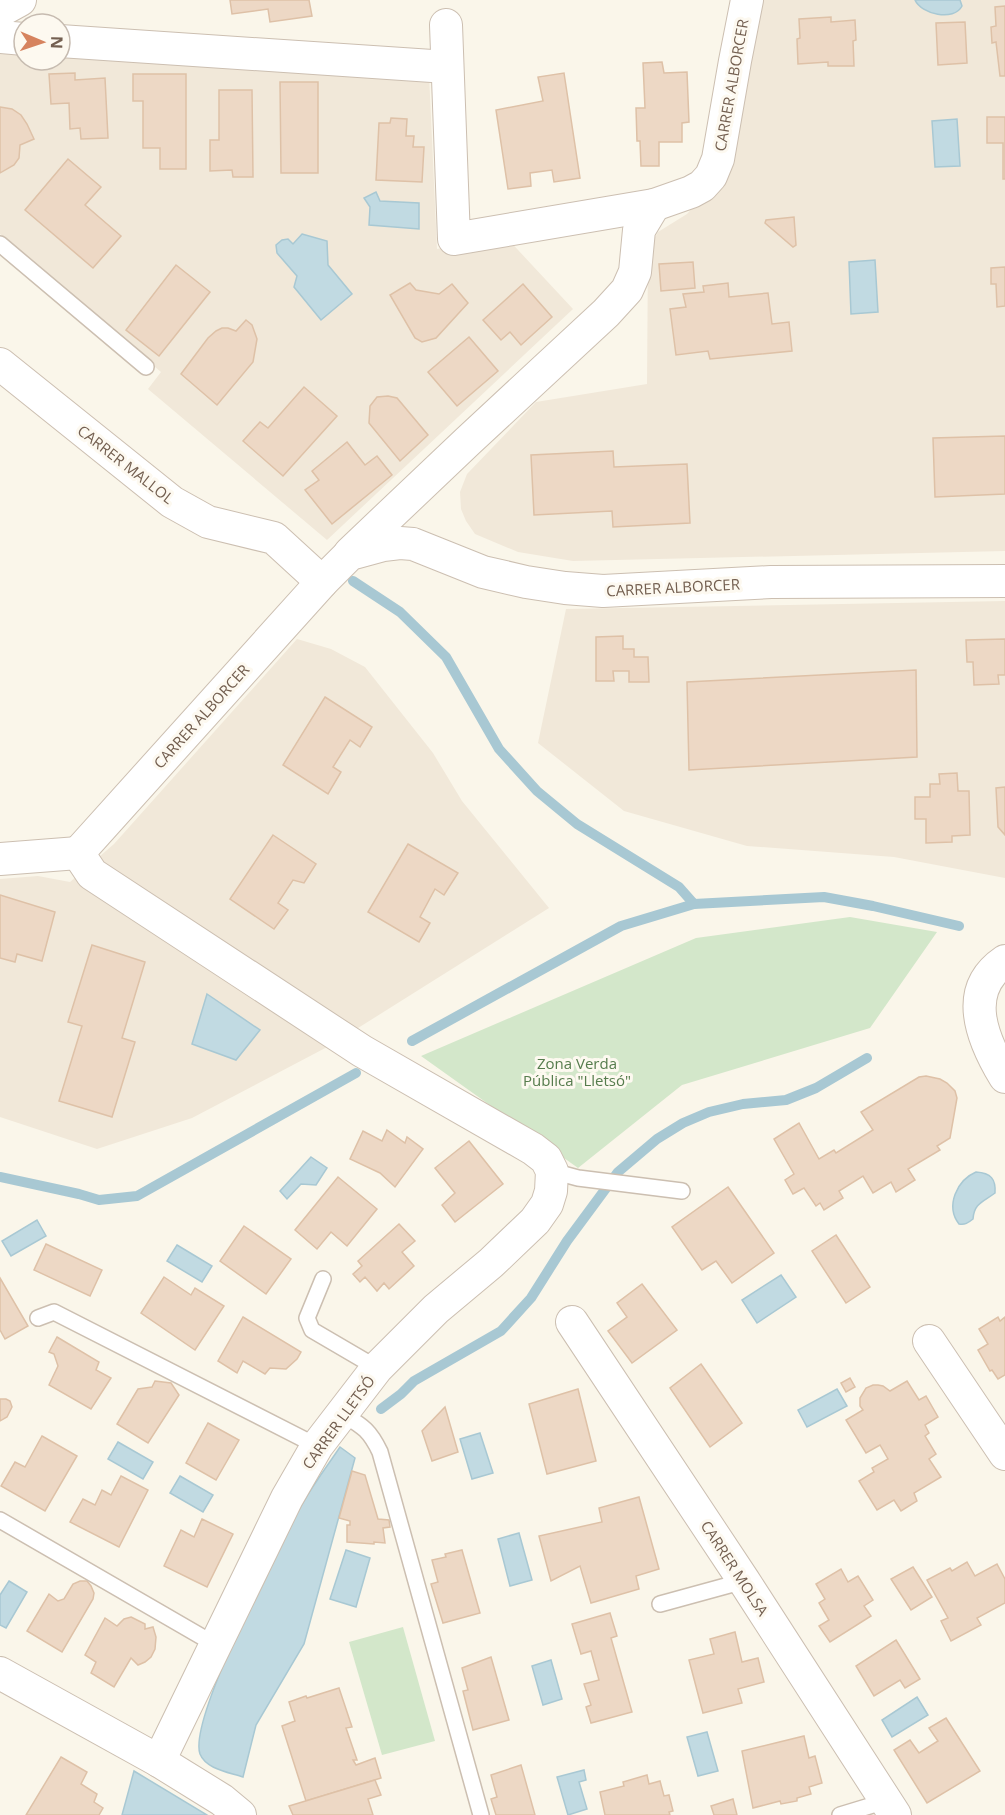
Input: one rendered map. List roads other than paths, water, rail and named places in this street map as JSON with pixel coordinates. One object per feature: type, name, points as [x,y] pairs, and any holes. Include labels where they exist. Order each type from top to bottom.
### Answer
[{"type":"street","points":[[0,10],[20,0]]},
{"type":"street","name":"CARRER ALBORCER","points":[[447,67],[454,239],[654,205],[691,192],[702,186],[711,176],[718,159],[747,0]]},
{"type":"street","points":[[72,42],[447,67],[446,25]]},
{"type":"street","name":"CARRER ALBORCER","points":[[78,853],[322,582],[468,441],[606,313],[627,290],[635,272],[639,230],[654,205]]},
{"type":"street","name":"CARRER MALLOL","points":[[0,364],[172,502],[208,522],[274,538],[322,582]]},
{"type":"street","name":"CARRER ALBORCER","points":[[350,554],[400,543],[413,544],[483,572],[514,580],[603,591],[771,582],[1005,581]]},
{"type":"street","points":[[0,859],[78,853],[92,874],[362,1051],[533,1149],[565,1174]]},
{"type":"street","points":[[1005,961],[996,967],[985,983],[979,1006],[981,1028],[995,1061],[1005,1077]]},
{"type":"street","name":"CARRER LLETSÓ","points":[[159,1761],[287,1498],[317,1446],[377,1368],[436,1310],[491,1263],[535,1221],[547,1204],[551,1191],[565,1174]]},
{"type":"street","name":"CARRER MOLSA","points":[[572,1322],[744,1581],[890,1808]]},
{"type":"street","points":[[929,1341],[1005,1454]]},
{"type":"street","points":[[0,1674],[159,1761],[222,1800],[240,1815]]},
{"type":"lane","points":[[0,243],[146,367]]},
{"type":"lane","points":[[565,1174],[682,1191]]},
{"type":"lane","points":[[323,1279],[307,1318],[312,1330],[377,1368]]},
{"type":"lane","points":[[38,1318],[54,1312],[317,1446]]},
{"type":"lane","points":[[341,1413],[364,1427],[380,1452],[481,1815]]},
{"type":"lane","points":[[0,1520],[216,1645]]},
{"type":"lane","points":[[660,1604],[744,1581]]},
{"type":"lane","points":[[840,1815],[890,1808]]},
{"type":"water","points":[[915,0],[960,0],[962,6],[958,11],[945,15],[924,9]]},
{"type":"water","points":[[957,119],[960,166],[935,167],[932,121]]},
{"type":"water","points":[[376,192],[380,201],[419,203],[419,229],[369,225],[370,207],[364,198]]},
{"type":"water","points":[[302,234],[327,241],[328,265],[352,294],[321,320],[294,287],[297,276],[277,253],[276,245],[282,240],[288,239],[293,244]]},
{"type":"water","points":[[875,260],[878,312],[851,314],[849,262]]},
{"type":"water","points":[[207,994],[260,1030],[236,1060],[192,1044]]},
{"type":"water","points":[[311,1157],[327,1168],[316,1185],[301,1184],[287,1199],[280,1191]]},
{"type":"water","points":[[976,1172],[989,1175],[995,1184],[995,1193],[977,1206],[973,1219],[959,1224],[953,1209],[955,1194],[963,1181]]},
{"type":"water","points":[[37,1220],[46,1236],[11,1256],[2,1241]]},
{"type":"water","points":[[177,1245],[212,1266],[202,1282],[167,1261]]},
{"type":"water","points":[[781,1275],[796,1297],[757,1323],[742,1300]]},
{"type":"water","points":[[837,1389],[847,1406],[807,1427],[798,1410]]},
{"type":"water","points":[[480,1433],[493,1473],[472,1479],[460,1439]]},
{"type":"water","points":[[118,1442],[153,1462],[143,1479],[108,1459]]},
{"type":"water","points":[[340,1447],[355,1458],[304,1644],[256,1725],[243,1777],[218,1769],[207,1763],[200,1754],[200,1735],[208,1705],[258,1588],[293,1521]]},
{"type":"water","points":[[180,1476],[213,1495],[203,1512],[170,1493]]},
{"type":"water","points":[[519,1533],[532,1580],[510,1586],[498,1539]]},
{"type":"water","points":[[346,1550],[370,1558],[356,1607],[330,1599]]},
{"type":"water","points":[[9,1581],[27,1592],[6,1628],[0,1625],[0,1595]]},
{"type":"water","points":[[551,1660],[562,1699],[543,1705],[532,1666]]},
{"type":"water","points":[[917,1697],[928,1715],[892,1737],[882,1720]]},
{"type":"water","points":[[707,1732],[718,1771],[698,1776],[687,1737]]},
{"type":"water","points":[[584,1770],[586,1780],[579,1782],[587,1809],[568,1815],[557,1777]]},
{"type":"water","points":[[134,1771],[207,1815],[122,1815]]},
{"type":"waterway","points":[[353,581],[400,612],[446,657],[499,749],[537,791],[577,824],[679,887],[694,904],[824,897],[959,926]]},
{"type":"waterway","points":[[412,1041],[621,926],[694,904]]},
{"type":"waterway","points":[[381,1409],[414,1381],[501,1331],[531,1298],[567,1241],[618,1172],[657,1139],[683,1123],[709,1112],[743,1104],[786,1100],[816,1088],[867,1058]]},
{"type":"waterway","points":[[0,1177],[99,1200],[137,1196],[356,1073]]},
{"type":"park label","name":"Zona Verda Pública \"Lletsó\"","points":[[577,1072]]}]
